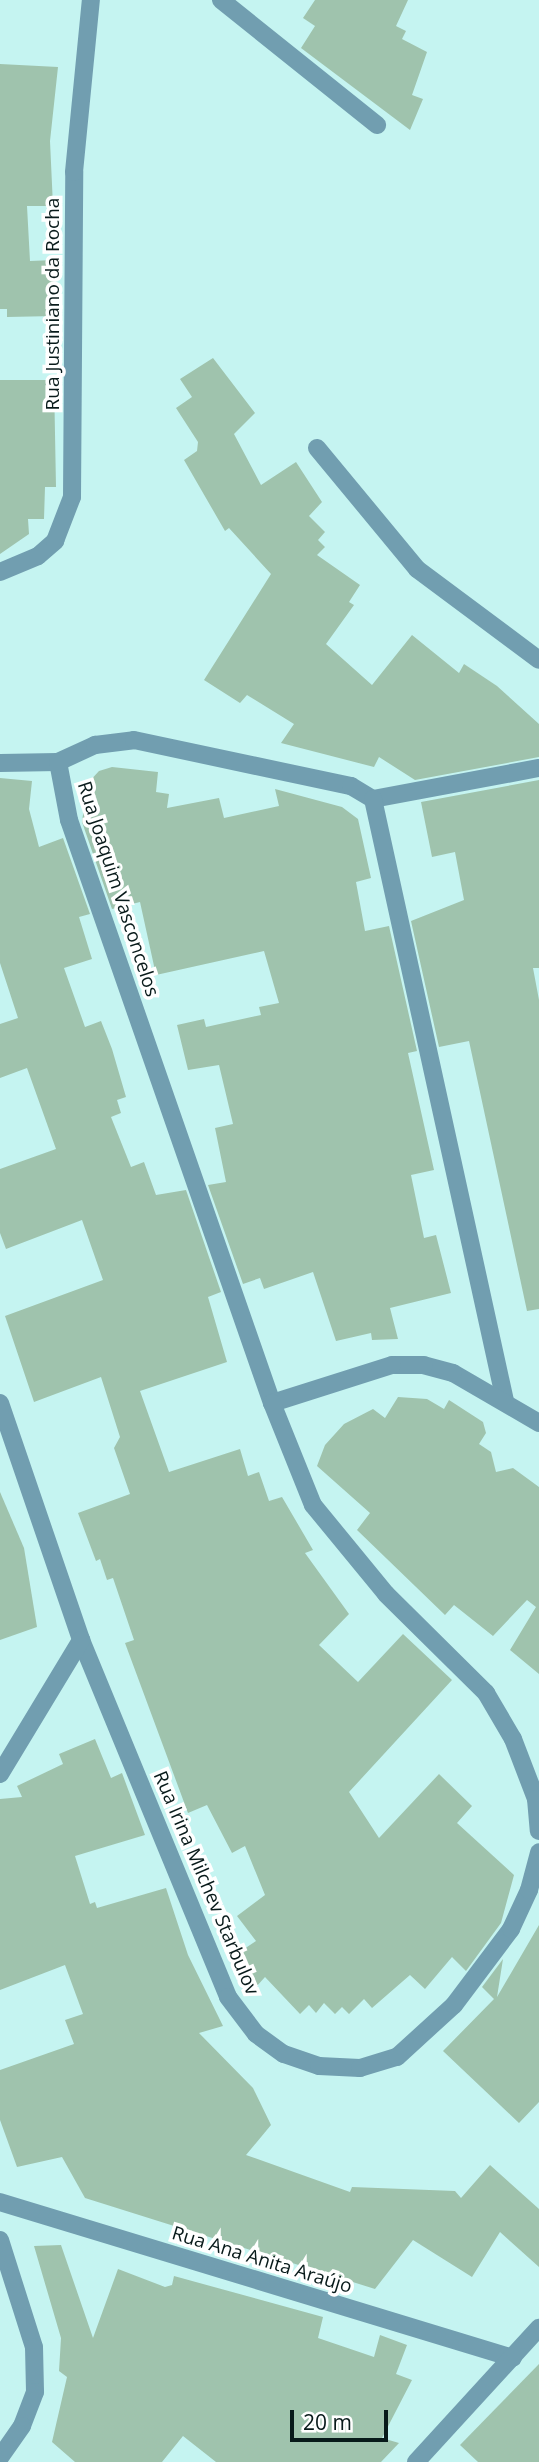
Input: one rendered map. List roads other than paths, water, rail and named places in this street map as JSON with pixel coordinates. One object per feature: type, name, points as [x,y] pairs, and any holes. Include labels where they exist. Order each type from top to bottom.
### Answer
[{"type":"street","name":"Rua Justiniano da Rocha","points":[[0,572],[38,556],[55,541],[72,497],[74,172],[91,0]]},
{"type":"street","points":[[221,0],[377,125]]},
{"type":"street","points":[[317,448],[417,569],[539,660]]},
{"type":"street","name":"Rua Joaquim Vasconcelos","points":[[271,1403],[69,820],[58,762],[95,745],[134,740],[351,786],[373,799]]},
{"type":"street","points":[[0,763],[58,762]]},
{"type":"street","points":[[505,1401],[373,799],[539,768]]},
{"type":"street","points":[[539,1423],[453,1373],[424,1364],[392,1365],[271,1403],[313,1505],[386,1594],[486,1693],[518,1751],[536,1799],[539,1830]]},
{"type":"street","name":"Rua Irina Milchev Starbulov","points":[[0,1403],[81,1640],[229,1997],[256,2034],[284,2054],[319,2067],[360,2068],[397,2057],[454,2005],[511,1929],[530,1890],[539,1852]]},
{"type":"street","points":[[0,1774],[81,1640]]},
{"type":"street","name":"Rua Ana Anita Araújo","points":[[0,2203],[513,2358]]},
{"type":"street","points":[[0,2240],[34,2347],[35,2392],[22,2426],[0,2457]]},
{"type":"street","points":[[416,2462],[539,2328]]}]
